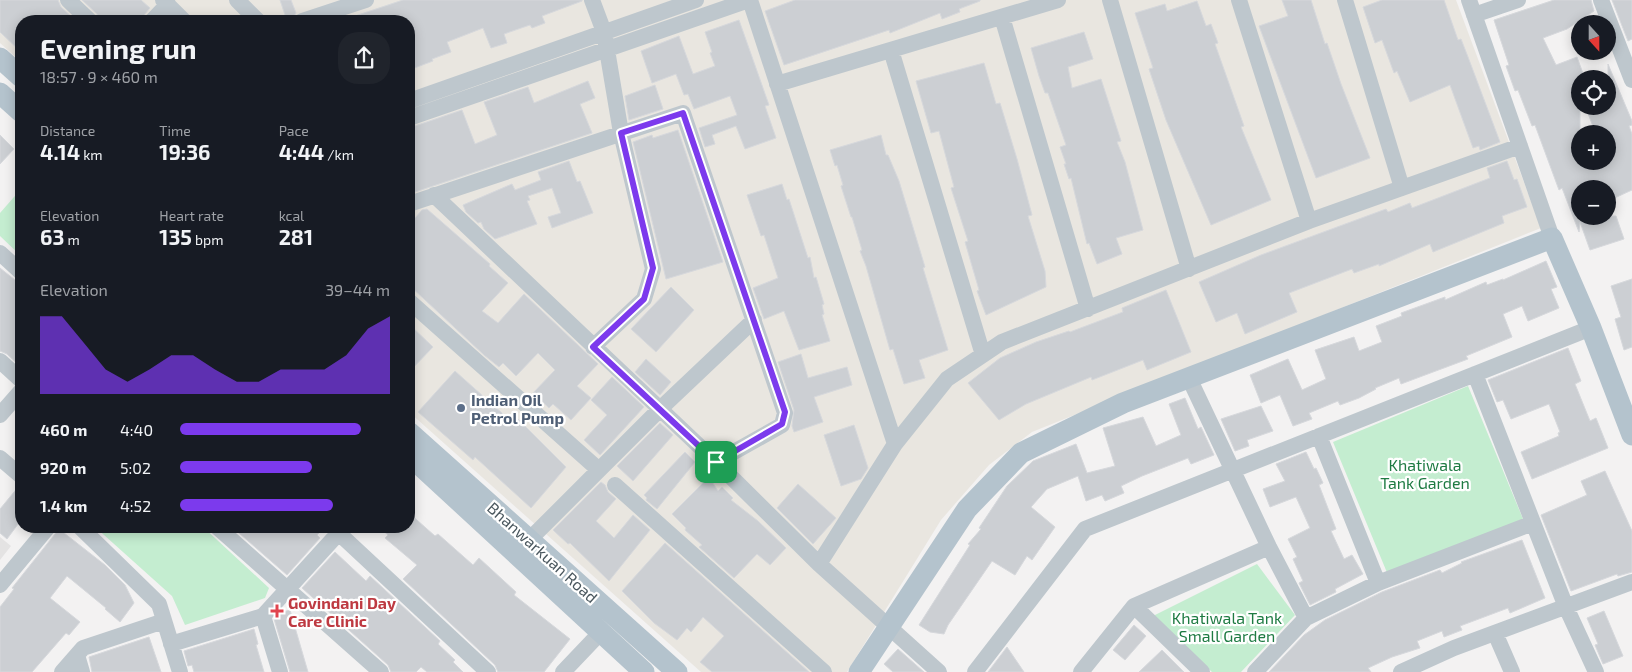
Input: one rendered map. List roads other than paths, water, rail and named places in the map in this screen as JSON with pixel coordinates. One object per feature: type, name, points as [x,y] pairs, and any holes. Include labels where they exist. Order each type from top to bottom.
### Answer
[{"type":"main road","points":[[0,58],[15,72]]},
{"type":"main road","points":[[0,93],[15,107]]},
{"type":"main road","points":[[860,672],[967,509],[1021,453],[1124,403],[1552,238],[1591,328],[1632,436]]},
{"type":"main road","name":"Bhanwarkuan Road","points":[[415,437],[677,672]]},
{"type":"main road","name":"Bhanwarkuan Road","points":[[415,462],[602,631],[644,672]]},
{"type":"street","points":[[68,0],[84,15]]},
{"type":"street","points":[[237,0],[252,15]]},
{"type":"street","points":[[320,15],[366,0]]},
{"type":"street","points":[[592,0],[605,40],[621,133],[653,268],[644,299],[593,347]]},
{"type":"street","points":[[415,116],[605,40],[696,0]]},
{"type":"street","points":[[415,99],[605,40],[749,0],[895,444]]},
{"type":"street","points":[[777,84],[1058,0]]},
{"type":"street","points":[[1110,0],[1189,269]]},
{"type":"street","points":[[1239,0],[1309,221]]},
{"type":"street","points":[[1345,0],[1402,188]]},
{"type":"street","points":[[1518,0],[1471,8],[1552,238]]},
{"type":"street","points":[[1601,0],[1628,57],[1632,80]]},
{"type":"street","points":[[156,15],[166,2],[178,15]]},
{"type":"street","points":[[1002,17],[1088,309]]},
{"type":"street","points":[[891,50],[983,355]]},
{"type":"street","points":[[415,202],[683,113],[785,412],[782,424],[716,462]]},
{"type":"street","points":[[819,564],[895,444],[947,379],[1002,342],[1309,221],[1520,146]]},
{"type":"street","points":[[434,195],[716,462],[819,564],[939,672]]},
{"type":"street","points":[[0,253],[15,267]]},
{"type":"street","points":[[415,306],[599,470]]},
{"type":"street","points":[[529,540],[660,409],[754,320]]},
{"type":"street","points":[[974,672],[1085,529],[1591,328]]},
{"type":"street","points":[[0,361],[15,375]]},
{"type":"street","points":[[1475,374],[1566,607],[1596,672]]},
{"type":"street","points":[[1190,378],[1269,547],[1306,618]]},
{"type":"street","points":[[0,415],[15,398]]},
{"type":"street","points":[[1319,436],[1378,583]]},
{"type":"street","points":[[0,458],[15,471]]},
{"type":"street","points":[[615,485],[824,672]]},
{"type":"street","points":[[1255,672],[1306,618],[1378,583],[1534,523]]},
{"type":"street","points":[[0,585],[43,533]]},
{"type":"street","points":[[86,533],[159,604],[180,672]]},
{"type":"street","points":[[224,533],[381,672]]},
{"type":"street","points":[[171,644],[263,616],[334,533]]},
{"type":"street","points":[[343,533],[488,672]]},
{"type":"street","points":[[1081,672],[1134,606],[1269,547]]},
{"type":"street","points":[[1401,672],[1428,666],[1495,633],[1632,582]]},
{"type":"street","points":[[1134,606],[1202,672]]},
{"type":"street","points":[[263,616],[280,672]]},
{"type":"street","points":[[62,672],[83,648],[164,621]]},
{"type":"street","points":[[563,672],[602,631]]},
{"type":"street","points":[[1495,633],[1512,672]]},
{"type":"street","points":[[77,655],[82,672]]},
{"type":"place","name":"Indian Oil Petrol Pump","points":[[461,408]]},
{"type":"place","name":"Govindani Day Care Clinic","points":[[277,611]]},
{"type":"park label","name":"Khatiwala Tank Garden","points":[[1425,473]]},
{"type":"park label","name":"Khatiwala Tank Small Garden","points":[[1227,626]]}]
